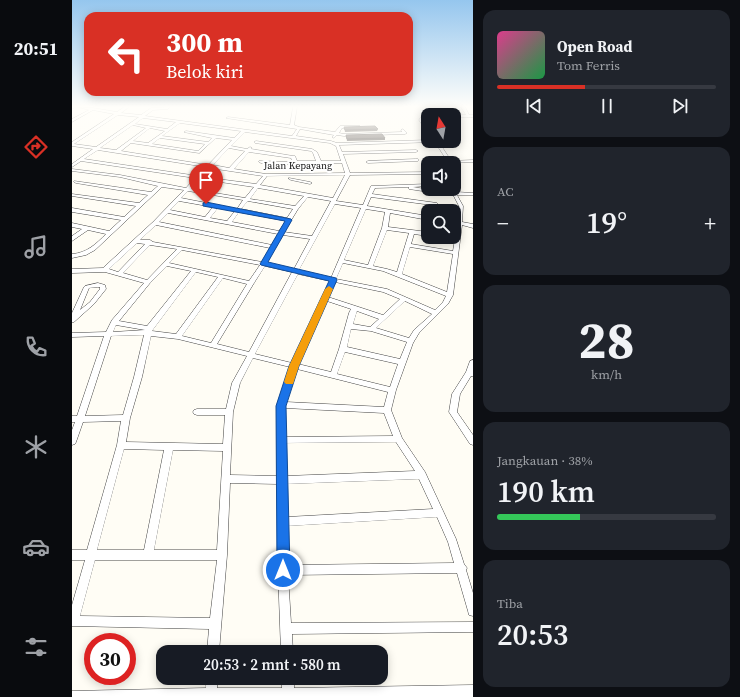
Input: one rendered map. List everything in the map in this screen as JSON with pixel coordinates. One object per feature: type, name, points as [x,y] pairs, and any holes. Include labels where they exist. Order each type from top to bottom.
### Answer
[{"type":"street","points":[[72,166],[109,140]]},
{"type":"street","points":[[117,152],[133,140]]},
{"type":"street","points":[[148,145],[156,140]]},
{"type":"street","points":[[181,140],[208,143]]},
{"type":"street","points":[[130,142],[148,145],[193,158],[211,140]]},
{"type":"street","points":[[105,270],[167,211],[234,140]]},
{"type":"street","points":[[230,170],[258,140]]},
{"type":"street","points":[[310,140],[334,143],[421,142]]},
{"type":"street","points":[[214,645],[222,555],[230,412],[236,383],[348,174],[340,153],[334,143],[335,140]]},
{"type":"street","points":[[256,142],[312,150],[315,152],[318,162]]},
{"type":"street","points":[[410,142],[417,153],[416,160],[421,166]]},
{"type":"street","name":"Jalan Kepayang","points":[[73,144],[117,152],[137,162],[193,158],[209,166],[266,175],[283,176],[421,173]]},
{"type":"street","points":[[227,147],[293,157],[296,163]]},
{"type":"street","points":[[340,153],[416,151]]},
{"type":"street","points":[[363,152],[372,173]]},
{"type":"street","points":[[251,173],[269,153]]},
{"type":"street","points":[[80,160],[137,162],[199,177],[257,186],[364,208],[421,217]]},
{"type":"street","points":[[368,162],[416,160]]},
{"type":"street","points":[[461,161],[473,161]]},
{"type":"street","points":[[120,176],[137,162]]},
{"type":"street","points":[[261,162],[343,162]]},
{"type":"street","points":[[72,170],[120,176],[161,185],[188,188],[296,208]]},
{"type":"street","points":[[74,184],[89,172]]},
{"type":"street","points":[[228,223],[266,175]]},
{"type":"street","points":[[213,346],[264,264],[272,247],[305,195],[315,175]]},
{"type":"street","points":[[283,176],[310,183]]},
{"type":"street","points":[[74,184],[152,194]]},
{"type":"street","points":[[72,256],[81,256],[88,253],[161,185]]},
{"type":"street","points":[[395,185],[421,190]]},
{"type":"street","points":[[287,645],[283,570],[281,406],[294,366],[374,186],[421,185]]},
{"type":"street","points":[[461,192],[473,194]]},
{"type":"street","points":[[72,195],[140,205]]},
{"type":"street","points":[[369,195],[435,204]]},
{"type":"street","points":[[431,196],[435,204]]},
{"type":"street","points":[[178,199],[289,220]]},
{"type":"street","points":[[206,219],[217,206]]},
{"type":"street","points":[[72,210],[125,220]]},
{"type":"street","points":[[72,216],[78,211]]},
{"type":"street","points":[[167,211],[281,234],[313,238]]},
{"type":"street","points":[[370,267],[388,212]]},
{"type":"street","points":[[155,223],[272,247]]},
{"type":"street","points":[[461,224],[473,226]]},
{"type":"street","points":[[72,226],[110,233]]},
{"type":"street","points":[[73,240],[87,228]]},
{"type":"street","points":[[384,228],[421,233]]},
{"type":"street","points":[[399,275],[412,232]]},
{"type":"street","points":[[137,241],[150,242],[264,264],[385,290],[436,313]]},
{"type":"street","points":[[120,273],[150,242]]},
{"type":"street","points":[[455,244],[456,253],[450,295],[446,303],[416,332],[411,341],[392,390],[387,410],[398,439],[422,475],[453,542],[462,568],[473,611]]},
{"type":"street","points":[[408,245],[456,253]]},
{"type":"street","points":[[72,442],[76,419],[114,322],[148,282],[181,248]]},
{"type":"street","points":[[341,261],[399,275],[450,295]]},
{"type":"street","points":[[165,264],[252,283]]},
{"type":"street","points":[[72,271],[105,270],[148,282]]},
{"type":"street","points":[[195,270],[149,331],[126,418],[121,445],[92,554],[72,621],[215,624]]},
{"type":"street","points":[[178,337],[222,276]]},
{"type":"street","points":[[98,285],[103,286],[104,289],[92,303],[72,320],[87,287],[98,285]]},
{"type":"street","points":[[325,298],[384,318]]},
{"type":"street","points":[[371,329],[404,299]]},
{"type":"street","points":[[333,376],[343,349],[355,308]]},
{"type":"street","points":[[114,322],[392,390]]},
{"type":"street","points":[[349,326],[371,329],[411,341]]},
{"type":"street","points":[[72,335],[108,335],[149,331]]},
{"type":"street","points":[[343,349],[402,362]]},
{"type":"street","points":[[473,363],[471,373],[456,394],[453,412],[473,442]]},
{"type":"street","points":[[281,406],[387,410]]},
{"type":"street","points":[[197,412],[230,412]]},
{"type":"street","points":[[76,419],[126,418]]},
{"type":"street","points":[[282,440],[398,439]]},
{"type":"street","points":[[121,445],[228,448]]},
{"type":"street","points":[[148,555],[170,447]]},
{"type":"street","points":[[226,478],[282,480],[422,475]]},
{"type":"street","points":[[283,522],[439,513]]},
{"type":"street","points":[[72,555],[222,555]]},
{"type":"street","points":[[283,570],[462,568]]},
{"type":"street","points":[[286,629],[473,627]]},
{"type":"street","points":[[211,695],[212,685]]},
{"type":"street","points":[[288,685],[288,694]]},
{"type":"street","points":[[72,697],[288,694],[409,695],[473,691]]},
{"type":"slow traffic","points":[[289,382],[294,366],[329,289]]},
{"type":"route","points":[[206,204],[289,220],[272,247],[264,264],[333,280],[294,366],[281,406],[283,570]]}]
